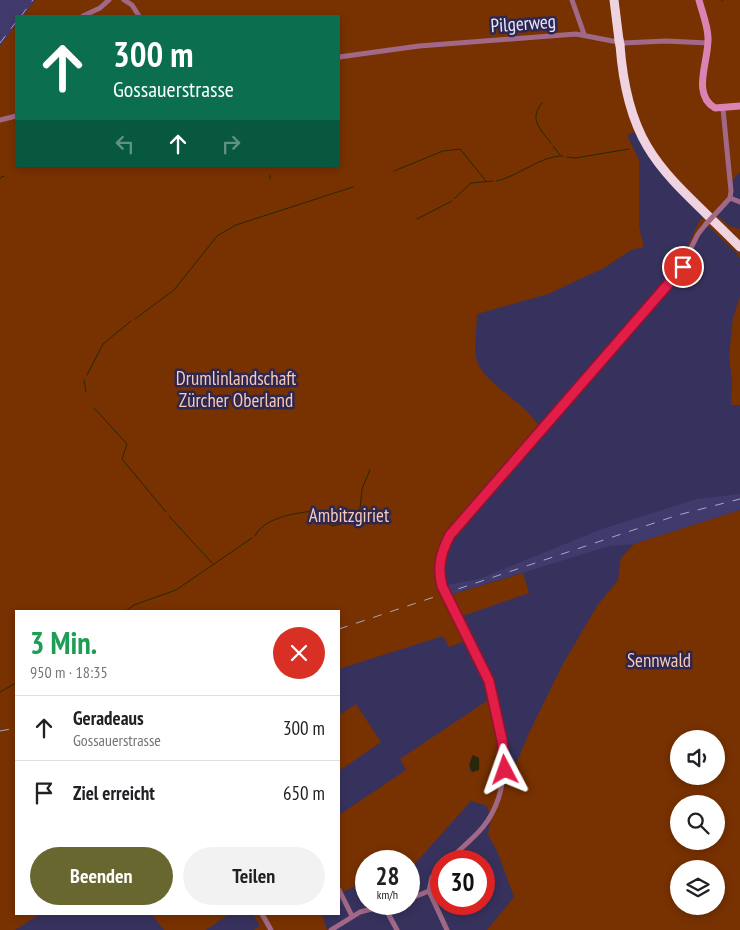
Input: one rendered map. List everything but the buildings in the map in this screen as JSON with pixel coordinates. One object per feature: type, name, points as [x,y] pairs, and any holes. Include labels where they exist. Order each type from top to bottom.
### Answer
[{"type":"highway","points":[[614,0],[629,106],[646,146],[671,181],[740,247]]},
{"type":"highway","points":[[724,231],[740,241]]},
{"type":"street","points":[[85,15],[100,8],[109,0]]},
{"type":"street","points":[[124,0],[132,5],[138,15]]},
{"type":"street","points":[[572,0],[584,34]]},
{"type":"street","points":[[699,0],[708,43],[703,91],[709,104],[723,109],[740,106]]},
{"type":"street","name":"Pilgerweg","points":[[340,57],[420,46],[584,34],[606,41],[622,43],[666,41],[708,43]]},
{"type":"street","points":[[459,850],[484,826],[500,796],[505,770],[502,740],[489,681],[445,594],[439,574],[440,559],[450,535],[679,272],[698,234],[730,198],[731,182],[723,109]]},
{"type":"street","points":[[0,120],[15,116]]},
{"type":"street","points":[[730,198],[740,202]]},
{"type":"street","points":[[430,884],[428,891],[447,930]]},
{"type":"street","points":[[420,894],[428,891]]},
{"type":"street","points":[[340,892],[352,916]]},
{"type":"street","points":[[263,915],[271,930]]},
{"type":"street","points":[[331,930],[355,915]]},
{"type":"street","points":[[389,915],[397,930]]},
{"type":"shaded area","points":[[0,0],[35,0],[24,15],[15,15],[15,26],[0,46]]},
{"type":"shaded area","points":[[740,494],[740,510],[634,544],[609,546],[450,595],[446,599],[351,630],[340,622],[443,590],[447,585],[479,579],[602,529],[697,499]]},
{"type":"shaded area","points":[[473,755],[479,758],[479,770],[472,772],[469,765]]},
{"type":"green space","name":"Drumlinlandschaft Zürcher Oberland","points":[[35,0],[740,0],[740,172],[731,182],[730,198],[714,213],[729,226],[740,229],[740,259],[737,253],[706,224],[689,256],[686,250],[700,220],[713,213],[701,208],[680,190],[661,166],[638,131],[627,135],[639,160],[639,227],[644,247],[631,250],[604,268],[548,294],[477,314],[475,350],[481,369],[496,385],[533,417],[539,426],[443,539],[438,565],[440,589],[443,589],[440,591],[444,599],[450,595],[523,573],[529,593],[454,619],[465,641],[449,647],[443,636],[340,669],[340,610],[15,610],[15,915],[38,915],[15,930],[0,930],[0,46],[15,26],[15,167],[340,167],[340,15],[24,15]]},
{"type":"green space","points":[[740,296],[740,405],[731,405],[732,382],[729,355],[733,318]]},
{"type":"green space","name":"Sennwald","points":[[740,510],[740,930],[487,930],[514,897],[498,853],[488,834],[491,818],[487,806],[471,801],[420,858],[420,850],[355,850],[355,886],[340,894],[340,814],[406,770],[400,759],[494,696],[502,740],[503,787],[510,779],[528,735],[563,664],[597,606],[618,580],[621,558],[634,544]],"holes":[[[473,755],[479,758],[480,768],[473,772],[470,771],[470,760]]]},
{"type":"green space","points":[[356,704],[381,742],[340,770],[340,714]]},
{"type":"green space","points":[[152,915],[228,915],[206,930],[164,930]]},
{"type":"green space","points":[[254,915],[322,915],[327,930],[254,930],[260,926]]},
{"type":"waterway","points":[[542,103],[536,114],[536,119],[540,129],[551,143]]},
{"type":"waterway","points":[[553,146],[560,155]]},
{"type":"waterway","points":[[394,171],[443,151],[460,149],[486,181]]},
{"type":"waterway","points":[[567,157],[575,158],[629,149]]},
{"type":"waterway","points":[[496,181],[538,162],[563,156]]},
{"type":"waterway","points":[[0,178],[4,176]]},
{"type":"waterway","points":[[455,198],[471,183],[493,181]]},
{"type":"waterway","points":[[135,319],[174,290],[217,236],[236,225],[353,187]]},
{"type":"waterway","points":[[417,219],[452,201]]},
{"type":"waterway","points":[[87,375],[103,344],[131,321]]},
{"type":"waterway","points":[[84,380],[86,392]]},
{"type":"waterway","points":[[94,408],[127,444],[122,459],[166,512]]},
{"type":"waterway","points":[[255,536],[259,530],[272,521],[306,512],[314,511],[332,526],[341,524],[360,509],[362,489],[370,470]]},
{"type":"waterway","points":[[169,516],[212,563]]},
{"type":"waterway","points":[[127,610],[134,605],[176,590],[252,538]]},
{"type":"waterway","points":[[0,692],[15,684]]},
{"type":"railway","points":[[22,15],[33,0]]},
{"type":"railway","points":[[0,43],[15,23]]},
{"type":"railway","points":[[340,629],[678,515],[740,499]]},
{"type":"railway","points":[[0,731],[15,728]]},
{"type":"route","points":[[505,770],[497,710],[489,681],[484,667],[442,586],[439,574],[443,548],[450,535],[683,267]]},
{"type":"park label","name":"Ambitzgiriet","points":[[349,515]]}]
